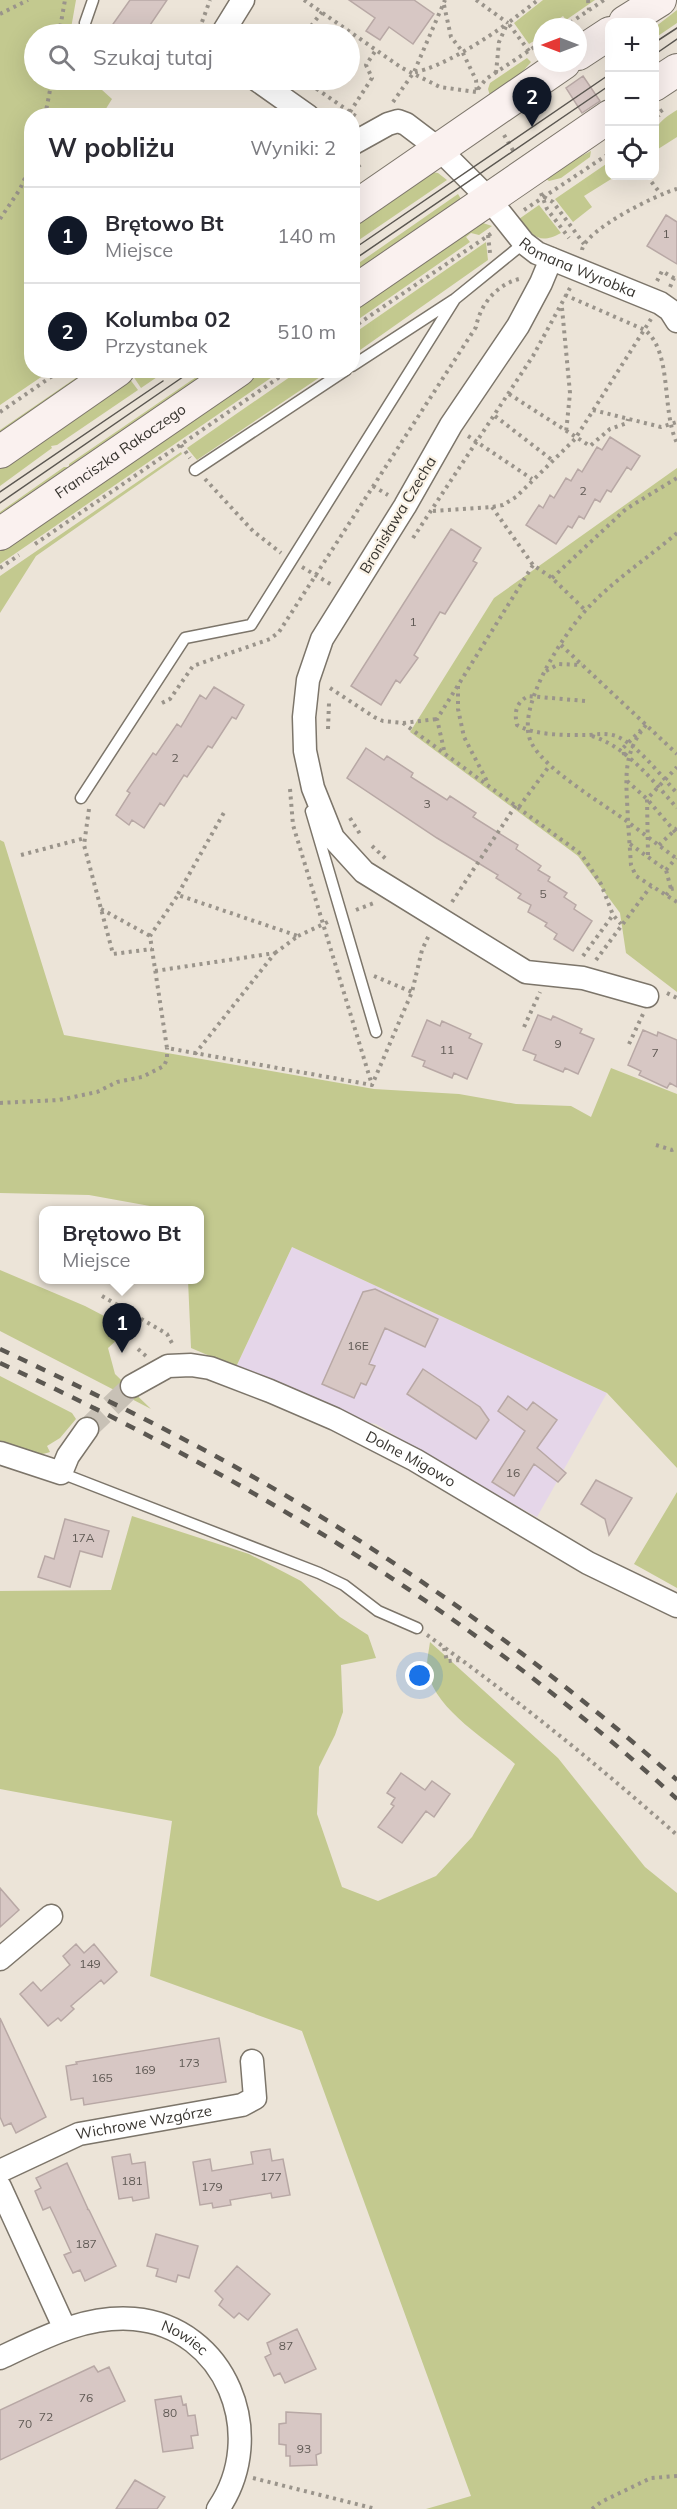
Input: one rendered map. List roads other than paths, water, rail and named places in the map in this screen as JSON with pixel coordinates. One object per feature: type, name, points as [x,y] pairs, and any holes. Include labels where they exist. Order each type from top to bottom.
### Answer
[{"type":"main road","points":[[631,18],[660,0]]},
{"type":"main road","points":[[587,48],[605,36]]},
{"type":"main road","points":[[659,97],[677,70]]},
{"type":"main road","points":[[360,204],[440,149],[483,102],[545,72]]},
{"type":"main road","points":[[360,289],[493,214],[535,184],[605,120]]},
{"type":"main road","points":[[0,452],[106,378]]},
{"type":"main road","name":"Franciszka Rakoczego","points":[[0,534],[227,378]]},
{"type":"street","points":[[228,24],[243,0]]},
{"type":"street","points":[[271,90],[297,108]]},
{"type":"street","points":[[360,139],[375,129],[398,121],[406,124],[440,149],[493,214]]},
{"type":"street","name":"Romana Wyrobka","points":[[493,214],[537,253],[670,309]]},
{"type":"street","name":"Bronisława Czecha","points":[[551,259],[541,284],[518,326],[451,425],[405,506],[322,639],[308,680],[304,717],[305,751],[313,788],[333,837],[348,857],[364,872],[526,972],[582,970],[647,996]]},
{"type":"street","name":"Dolne Migowo","points":[[132,1386],[168,1366],[182,1365],[210,1368],[270,1391],[335,1419],[415,1460],[588,1563],[677,1606]]},
{"type":"street","points":[[0,1453],[61,1473],[68,1456],[87,1429]]},
{"type":"street","points":[[0,1959],[51,1916]]},
{"type":"street","name":"Wichrowe Wzgórze","points":[[0,2171],[79,2134],[242,2105],[255,2098],[252,2061]]},
{"type":"street","points":[[0,2187],[65,2329]]},
{"type":"street","name":"Nowiec","points":[[0,2358],[65,2329],[95,2320],[133,2319],[165,2325],[190,2338],[215,2364],[234,2397],[240,2432],[235,2473],[218,2509]]},
{"type":"lane","points":[[85,23],[93,0]]},
{"type":"lane","points":[[360,361],[455,299],[524,243]]},
{"type":"lane","points":[[81,798],[185,638],[251,625],[455,299]]},
{"type":"lane","points":[[195,470],[334,378]]},
{"type":"lane","name":"Bronisława Czecha","points":[[313,788],[311,809],[376,1032]]},
{"type":"lane","points":[[61,1473],[319,1573],[344,1585],[378,1611],[412,1626]]},
{"type":"tunnel","points":[[87,1429],[132,1386]]},
{"type":"tram line","points":[[659,40],[677,28]]},
{"type":"tram line","points":[[659,52],[677,39]]},
{"type":"tram line","points":[[360,245],[605,77]]},
{"type":"tram line","points":[[360,256],[605,88]]},
{"type":"tram line","points":[[0,503],[181,378]]},
{"type":"tram line","points":[[0,492],[163,381]]},
{"type":"railway","points":[[0,1349],[193,1444],[305,1507],[403,1569],[543,1670],[677,1780]]},
{"type":"railway","points":[[0,1363],[181,1453],[269,1502],[355,1555],[440,1610],[521,1670],[601,1732],[677,1799]]},
{"type":"place","name":"Kolumba 02","points":[[532,127]]},
{"type":"place","name":"Brętowo Bt","points":[[122,1353]]}]
